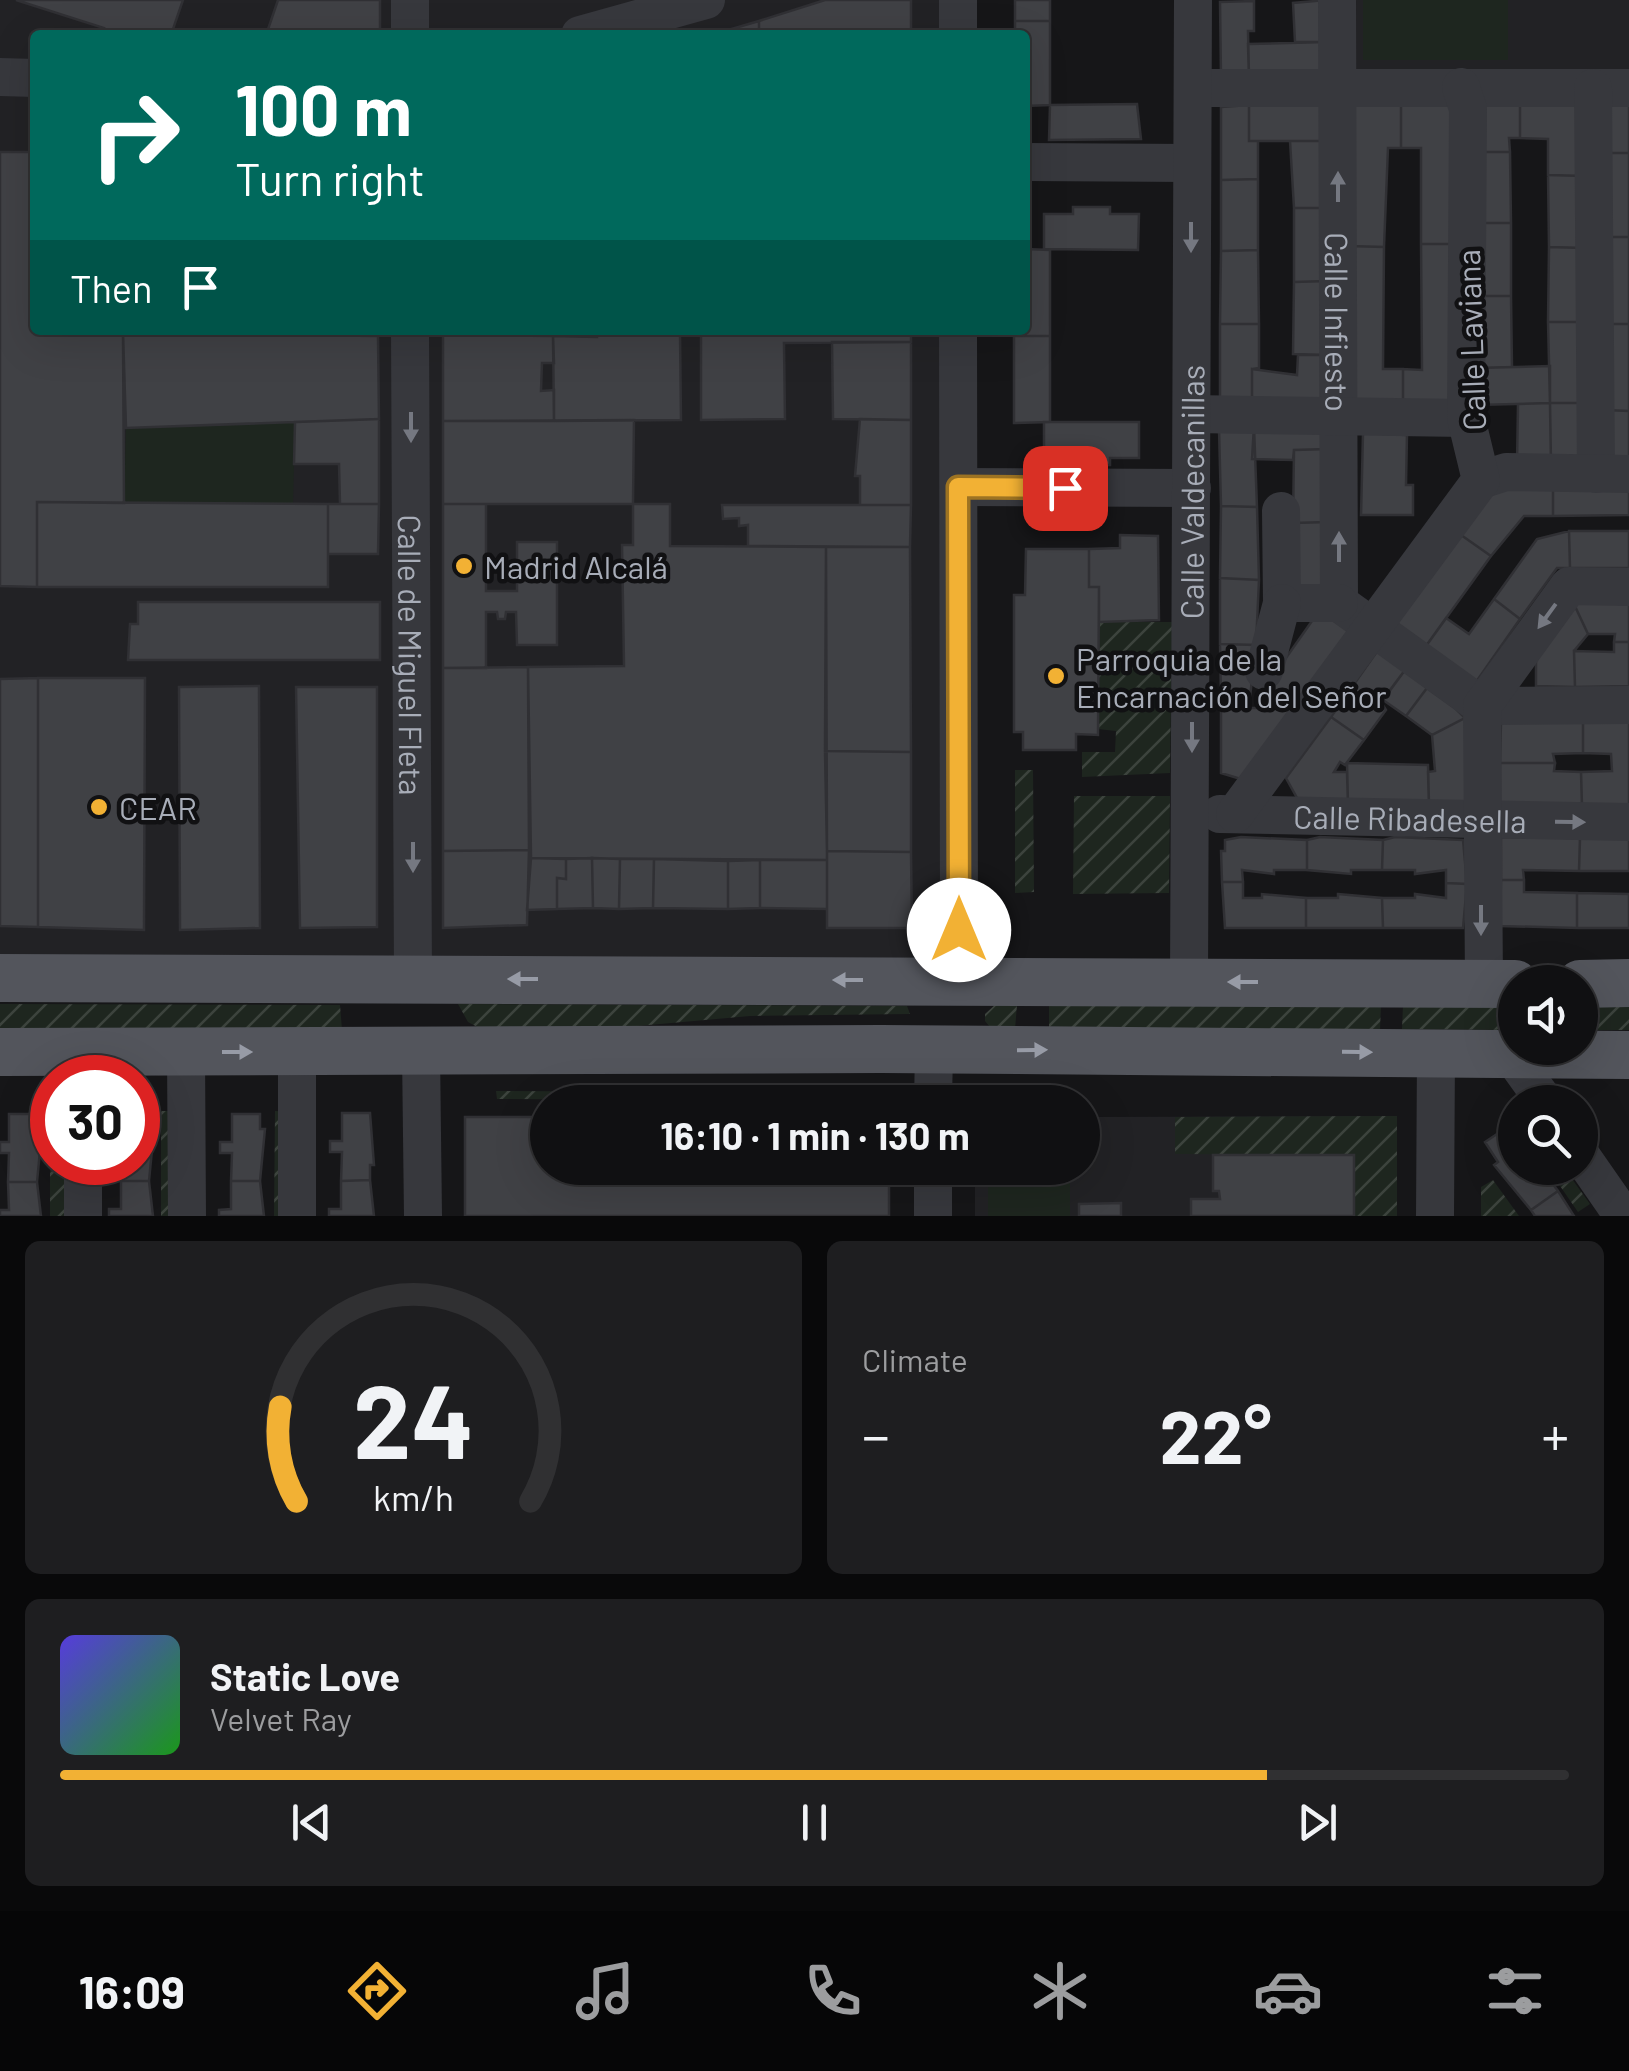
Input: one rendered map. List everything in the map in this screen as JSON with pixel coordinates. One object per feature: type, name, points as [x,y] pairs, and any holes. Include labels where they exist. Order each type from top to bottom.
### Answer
[{"type":"main road","points":[[0,978],[1498,984]]},
{"type":"main road","points":[[413,978],[415,1030],[421,1052]]},
{"type":"main road","points":[[934,1051],[946,980]]},
{"type":"main road","points":[[604,1052],[652,1036],[686,1030],[902,1029],[924,1021],[946,980]]},
{"type":"main road","points":[[1598,984],[1629,983]]},
{"type":"main road","points":[[160,1055],[186,1052],[934,1051],[1498,1055]]},
{"type":"main road","points":[[0,1052],[30,1057]]},
{"type":"main road","points":[[1598,1056],[1629,1056]]},
{"type":"street","points":[[410,0],[410,30]]},
{"type":"street","points":[[598,30],[706,0]]},
{"type":"street","points":[[958,0],[958,30]]},
{"type":"street","name":"Calle Valdecanillas","points":[[1189,982],[1192,0]]},
{"type":"street","name":"Calle Infiesto","points":[[1338,0],[1340,603]]},
{"type":"street","points":[[0,77],[30,78]]},
{"type":"street","name":"Calle Laviana","points":[[1460,87],[1468,109],[1466,418],[1481,480]]},
{"type":"street","points":[[1193,88],[1611,88],[1613,474],[1506,472],[1481,480],[1236,814]]},
{"type":"street","points":[[1030,162],[1190,163]]},
{"type":"street","name":"Calle de Miguel Fleta","points":[[410,335],[413,978]]},
{"type":"street","points":[[946,980],[959,930],[958,335]]},
{"type":"street","points":[[1192,414],[1466,418]]},
{"type":"street","points":[[958,487],[1192,488]]},
{"type":"street","points":[[1264,671],[1282,603],[1282,511]]},
{"type":"street","points":[[1498,975],[1481,821],[1482,706],[1569,586],[1629,587]]},
{"type":"street","points":[[1282,603],[1340,603],[1482,706],[1629,705]]},
{"type":"street","name":"Calle Ribadesella","points":[[1192,814],[1629,822]]},
{"type":"street","points":[[933,1085],[934,1051]]},
{"type":"street","points":[[186,1052],[187,1216]]},
{"type":"street","points":[[297,1052],[297,1216]]},
{"type":"street","points":[[421,1052],[423,1216]]},
{"type":"street","points":[[1436,1053],[1436,1216]]},
{"type":"street","points":[[1598,1177],[1622,1207]]},
{"type":"street","points":[[82,1216],[83,1185]]},
{"type":"street","points":[[933,1185],[933,1216]]},
{"type":"shaded area","points":[[0,0],[958,0],[958,30],[30,30],[30,335],[958,335],[953,959],[0,977]]},
{"type":"shaded area","points":[[1351,0],[1629,0],[1629,75],[1353,75]]},
{"type":"shaded area","points":[[1363,0],[1508,0],[1508,60],[1363,60]]},
{"type":"shaded area","points":[[295,422],[293,504],[124,503],[126,428]]},
{"type":"shaded area","points":[[1099,622],[1172,622],[1170,773],[1082,777],[1082,752],[1115,752],[1116,731],[1098,729]]},
{"type":"shaded area","points":[[1015,770],[1033,770],[1034,892],[1015,893]]},
{"type":"shaded area","points":[[1074,796],[1170,796],[1169,893],[1073,894]]},
{"type":"shaded area","points":[[0,1004],[340,1005],[342,1030],[0,1030]]},
{"type":"shaded area","points":[[458,1004],[907,1006],[910,1014],[750,1016],[604,1029],[481,1029],[468,1022]]},
{"type":"shaded area","points":[[996,1004],[1017,1005],[1015,1029],[990,1027],[985,1021],[985,1014]]},
{"type":"shaded area","points":[[1049,1005],[1381,1005],[1380,1030],[1049,1030]]},
{"type":"shaded area","points":[[1403,1005],[1498,1006],[1498,1030],[1402,1029]]},
{"type":"shaded area","points":[[1598,1006],[1629,1006],[1629,1030],[1598,1030]]},
{"type":"shaded area","points":[[496,1091],[530,1091],[530,1099],[497,1099]]},
{"type":"shaded area","points":[[161,1111],[179,1111],[178,1216],[161,1216]]},
{"type":"shaded area","points":[[275,1111],[292,1112],[292,1216],[274,1216]]},
{"type":"shaded area","points":[[1397,1116],[1397,1216],[975,1216],[975,1185],[1100,1185],[1100,1117]]},
{"type":"shaded area","points":[[1397,1116],[1397,1216],[1354,1216],[1353,1155],[1175,1154],[1175,1117]]},
{"type":"shaded area","points":[[1493,1180],[1519,1216],[1481,1216],[1481,1187]]},
{"type":"shaded area","points":[[50,1185],[74,1185],[74,1216],[50,1216]]},
{"type":"shaded area","points":[[988,1185],[1070,1185],[1070,1216],[988,1216]]},
{"type":"shaded area","points":[[1559,1185],[1576,1185],[1590,1204],[1578,1212]]},
{"type":"building","points":[[16,0],[183,0],[173,30],[104,28]]},
{"type":"building","points":[[278,0],[380,0],[380,30],[268,30]]},
{"type":"building","points":[[825,0],[911,0],[911,30],[759,30],[759,21]]},
{"type":"building","points":[[1015,0],[1050,0],[1050,21],[1015,21]]},
{"type":"building","points":[[1326,0],[1326,42],[1295,42],[1293,3]]},
{"type":"building","points":[[1254,1],[1254,31],[1248,31],[1249,78],[1221,78],[1220,2]]},
{"type":"building","points":[[759,21],[759,30],[728,30]]},
{"type":"building","points":[[1015,21],[1050,21],[1050,105],[1030,106],[1030,30],[1015,30]]},
{"type":"building","points":[[1326,42],[1326,77],[1249,78],[1248,44]]},
{"type":"building","points":[[1583,101],[1584,176],[1548,175],[1548,139],[1520,138],[1520,102]]},
{"type":"building","points":[[1475,102],[1520,102],[1520,138],[1509,138],[1510,152],[1475,152]]},
{"type":"building","points":[[1629,103],[1629,153],[1605,153],[1604,104]]},
{"type":"building","points":[[1137,104],[1141,139],[1049,140],[1050,105]]},
{"type":"building","points":[[1346,104],[1401,104],[1401,148],[1388,148],[1384,247],[1348,246]]},
{"type":"building","points":[[1401,104],[1454,105],[1454,244],[1421,244],[1421,148],[1401,148]]},
{"type":"building","points":[[1249,105],[1327,105],[1327,141],[1249,141]]},
{"type":"building","points":[[1249,105],[1249,141],[1258,141],[1258,179],[1221,180],[1221,107]]},
{"type":"building","points":[[1290,141],[1327,141],[1327,208],[1294,208]]},
{"type":"building","points":[[0,152],[30,152],[30,335],[123,335],[124,503],[37,502],[37,587],[0,586]]},
{"type":"building","points":[[1475,152],[1510,152],[1511,223],[1476,223]]},
{"type":"building","points":[[1605,153],[1629,153],[1629,237],[1606,237]]},
{"type":"building","points":[[1548,175],[1584,176],[1584,248],[1549,247]]},
{"type":"building","points":[[1258,179],[1258,250],[1221,251],[1221,180]]},
{"type":"building","points":[[1073,207],[1110,207],[1110,214],[1139,214],[1138,250],[1044,249],[1044,214],[1073,214]]},
{"type":"building","points":[[1294,208],[1327,208],[1327,281],[1294,282]]},
{"type":"building","points":[[1476,223],[1511,223],[1511,296],[1476,296]]},
{"type":"building","points":[[1606,237],[1629,237],[1629,324],[1606,324]]},
{"type":"building","points":[[1421,244],[1454,244],[1454,405],[1403,405],[1403,369],[1422,370]]},
{"type":"building","points":[[1348,246],[1384,247],[1383,369],[1403,369],[1403,405],[1347,405]]},
{"type":"building","points":[[1549,247],[1584,248],[1585,322],[1548,322]]},
{"type":"building","points":[[1030,249],[1050,250],[1050,336],[1014,336],[1030,335]]},
{"type":"building","points":[[1258,250],[1259,324],[1220,324],[1221,251]]},
{"type":"building","points":[[1327,281],[1328,355],[1293,354],[1294,282]]},
{"type":"building","points":[[1476,296],[1511,296],[1512,367],[1475,368]]},
{"type":"building","points":[[1548,322],[1585,322],[1584,403],[1550,403]]},
{"type":"building","points":[[1220,324],[1259,324],[1259,368],[1252,369],[1252,404],[1220,404]]},
{"type":"building","points":[[1606,324],[1629,324],[1629,411],[1606,410]]},
{"type":"building","points":[[123,335],[378,336],[379,419],[126,428]]},
{"type":"building","points":[[443,335],[553,336],[554,363],[542,363],[541,391],[554,390],[554,421],[443,421]]},
{"type":"building","points":[[680,335],[681,420],[554,421],[553,336]]},
{"type":"building","points":[[701,335],[911,335],[911,342],[784,343],[785,419],[701,420]]},
{"type":"building","points":[[1014,336],[1050,336],[1050,422],[1014,423]]},
{"type":"building","points":[[832,342],[911,342],[911,420],[833,419]]},
{"type":"building","points":[[1298,355],[1328,355],[1329,404],[1252,404],[1252,369],[1297,375]]},
{"type":"building","points":[[1550,366],[1550,403],[1476,405],[1475,368]]},
{"type":"building","points":[[1550,403],[1551,464],[1517,463],[1518,404]]},
{"type":"building","points":[[1550,403],[1584,403],[1583,464],[1551,464]]},
{"type":"building","points":[[1606,410],[1629,411],[1629,462],[1605,462]]},
{"type":"building","points":[[379,419],[379,504],[340,504],[339,464],[294,464],[295,422]]},
{"type":"building","points":[[860,419],[911,420],[911,505],[860,505],[860,476],[855,476]]},
{"type":"building","points":[[634,420],[633,504],[443,504],[443,421]]},
{"type":"building","points":[[1044,422],[1139,422],[1139,458],[1110,458],[1110,465],[1073,465],[1073,458],[1044,457]]},
{"type":"building","points":[[1254,427],[1328,429],[1328,449],[1294,450],[1293,460],[1252,459]]},
{"type":"building","points":[[1254,427],[1257,507],[1221,506],[1219,429]]},
{"type":"building","points":[[1363,433],[1407,435],[1406,485],[1413,485],[1413,515],[1361,515]]},
{"type":"building","points":[[1328,449],[1328,522],[1293,523],[1294,450]]},
{"type":"building","points":[[1553,483],[1553,516],[1524,516],[1491,556],[1461,535],[1491,491]]},
{"type":"building","points":[[1553,483],[1629,483],[1629,515],[1553,516]]},
{"type":"building","points":[[37,502],[328,504],[328,587],[37,587]]},
{"type":"building","points":[[328,504],[379,504],[378,554],[328,554]]},
{"type":"building","name":"Madrid Alcalá","points":[[443,504],[486,504],[486,591],[517,591],[517,542],[557,542],[557,645],[517,645],[516,612],[506,612],[505,619],[498,619],[497,612],[486,612],[486,668],[443,668]]},
{"type":"building","points":[[633,504],[670,504],[670,546],[826,547],[827,860],[531,858],[528,667],[624,666],[622,545],[633,545]]},
{"type":"building","points":[[722,505],[911,505],[910,547],[748,546],[748,525],[739,526],[739,518],[723,519]]},
{"type":"building","points":[[1221,506],[1257,507],[1259,580],[1220,578]]},
{"type":"building","points":[[1328,522],[1328,597],[1294,597],[1293,523]]},
{"type":"building","points":[[1569,531],[1570,568],[1557,568],[1520,619],[1494,599],[1537,539]]},
{"type":"building","points":[[1569,531],[1629,531],[1629,568],[1570,568]]},
{"type":"building","points":[[1120,535],[1158,536],[1159,620],[1099,622],[1099,587],[1089,587],[1089,549],[1120,548]]},
{"type":"building","points":[[1461,535],[1491,556],[1426,646],[1395,624]]},
{"type":"building","points":[[826,547],[910,547],[911,752],[825,751]]},
{"type":"building","name":"Parroquia de la Encarnación del Señor","points":[[1026,549],[1089,549],[1089,587],[1099,587],[1098,735],[1076,734],[1076,750],[1023,750],[1023,732],[1014,732],[1014,595],[1025,595]]},
{"type":"building","points":[[1220,578],[1259,580],[1256,645],[1220,644]]},
{"type":"building","points":[[1494,599],[1520,619],[1476,682],[1426,646],[1446,618],[1469,634]]},
{"type":"building","points":[[1629,601],[1629,642],[1614,642],[1615,634],[1588,634],[1573,602]]},
{"type":"building","points":[[138,602],[380,602],[380,660],[128,660],[130,624],[138,624]]},
{"type":"building","points":[[1573,602],[1588,634],[1574,651],[1575,687],[1536,686],[1536,651]]},
{"type":"building","points":[[1319,611],[1349,631],[1291,713],[1262,692]]},
{"type":"building","points":[[1614,642],[1629,642],[1629,686],[1575,687],[1574,651],[1614,652]]},
{"type":"building","points":[[1220,644],[1256,645],[1250,697],[1221,698]]},
{"type":"building","points":[[1378,650],[1405,670],[1381,702],[1386,710],[1364,740],[1331,717]]},
{"type":"building","points":[[528,667],[529,850],[443,851],[443,668]]},
{"type":"building","points":[[1405,670],[1427,688],[1406,716],[1383,700]]},
{"type":"building","points":[[38,678],[38,927],[0,926],[0,679]]},
{"type":"building","points":[[38,678],[145,678],[144,930],[38,927]]},
{"type":"building","points":[[259,686],[260,928],[180,930],[179,687]]},
{"type":"building","points":[[296,687],[377,687],[377,927],[300,928]]},
{"type":"building","points":[[1427,688],[1465,718],[1432,735],[1406,716]]},
{"type":"building","points":[[1268,696],[1291,713],[1244,780],[1221,773],[1221,698],[1250,697],[1249,708],[1259,708]]},
{"type":"building","points":[[1331,717],[1364,740],[1345,765],[1340,762],[1334,772],[1347,772],[1348,805],[1301,805],[1286,778]]},
{"type":"building","points":[[1465,718],[1469,805],[1429,806],[1428,772],[1435,771],[1432,735]]},
{"type":"building","points":[[1583,720],[1583,753],[1553,754],[1555,763],[1500,763],[1501,721]]},
{"type":"building","points":[[1583,720],[1629,721],[1629,805],[1582,806],[1581,772],[1612,771],[1611,754],[1583,753]]},
{"type":"building","points":[[825,751],[911,752],[911,852],[827,851]]},
{"type":"building","points":[[1347,763],[1428,765],[1429,806],[1348,805]]},
{"type":"building","points":[[1500,763],[1555,763],[1554,771],[1581,772],[1582,806],[1500,804]]},
{"type":"building","points":[[1501,837],[1580,838],[1579,871],[1523,870],[1524,880],[1501,880]]},
{"type":"building","points":[[1580,838],[1629,838],[1629,871],[1579,871]]},
{"type":"building","points":[[1225,840],[1307,840],[1307,870],[1274,870],[1274,874],[1242,870],[1243,882],[1222,882],[1221,851],[1225,851]]},
{"type":"building","points":[[1307,840],[1383,840],[1382,870],[1351,870],[1351,874],[1307,870]]},
{"type":"building","points":[[1383,840],[1463,840],[1467,884],[1446,883],[1446,870],[1415,874],[1415,870],[1382,870]]},
{"type":"building","points":[[529,850],[527,925],[443,928],[443,851]]},
{"type":"building","points":[[827,851],[911,852],[912,928],[827,928]]},
{"type":"building","points":[[531,858],[566,859],[566,879],[557,878],[557,909],[527,910]]},
{"type":"building","points":[[592,858],[620,859],[619,909],[593,908]]},
{"type":"building","points":[[592,858],[593,908],[557,909],[557,878],[566,879],[566,859]]},
{"type":"building","points":[[620,859],[654,859],[653,908],[619,909]]},
{"type":"building","points":[[654,859],[728,861],[728,909],[653,908]]},
{"type":"building","points":[[760,860],[827,860],[827,909],[760,908]]},
{"type":"building","points":[[760,860],[760,908],[728,909],[728,861]]},
{"type":"building","points":[[1501,880],[1524,880],[1524,892],[1577,893],[1577,928],[1500,926]]},
{"type":"building","points":[[1222,882],[1243,882],[1243,898],[1262,898],[1262,894],[1306,898],[1306,928],[1225,928]]},
{"type":"building","points":[[1446,883],[1467,884],[1463,928],[1383,928],[1382,898],[1415,898],[1415,894],[1446,898]]},
{"type":"building","points":[[1577,893],[1629,894],[1629,928],[1577,928]]},
{"type":"building","points":[[1338,894],[1382,898],[1383,928],[1306,928],[1306,898],[1338,898]]},
{"type":"building","points":[[342,1113],[370,1113],[374,1165],[370,1165],[370,1180],[341,1181],[342,1152],[330,1152],[330,1141],[342,1141]]},
{"type":"building","points":[[9,1114],[30,1114],[30,1182],[8,1182],[9,1153],[0,1153],[0,1142],[9,1142]]},
{"type":"building","points":[[232,1114],[260,1114],[260,1129],[265,1129],[260,1181],[231,1181],[232,1153],[220,1153],[220,1142],[232,1142]]},
{"type":"building","points":[[465,1117],[530,1117],[530,1185],[889,1185],[889,1216],[465,1216]]},
{"type":"building","points":[[1498,1133],[1498,1162],[1485,1142]]},
{"type":"building","points":[[1213,1155],[1354,1155],[1354,1216],[1191,1216],[1191,1199],[1220,1199],[1219,1191],[1213,1191]]},
{"type":"building","points":[[370,1180],[374,1216],[329,1216],[329,1209],[341,1209],[341,1181]]},
{"type":"building","points":[[231,1181],[260,1181],[264,1216],[219,1216],[219,1210],[231,1209]]},
{"type":"building","points":[[8,1182],[37,1185],[41,1216],[0,1216],[0,1210],[9,1210]]},
{"type":"building","points":[[121,1185],[149,1185],[153,1216],[109,1216],[109,1209],[121,1209]]},
{"type":"building","points":[[1510,1185],[1554,1185],[1558,1191],[1531,1210]]},
{"type":"building","points":[[1558,1191],[1574,1216],[1535,1216],[1531,1210]]},
{"type":"building","points":[[1121,1203],[1121,1216],[1079,1216],[1079,1204]]},
{"type":"place","name":"Madrid Alcalá","points":[[464,566]]},
{"type":"place","name":"Parroquia de la Encarnación del Señor","points":[[1056,676]]},
{"type":"place","name":"CEAR","points":[[99,807]]},
{"type":"route","points":[[959,930],[958,487],[1065,488]]}]
